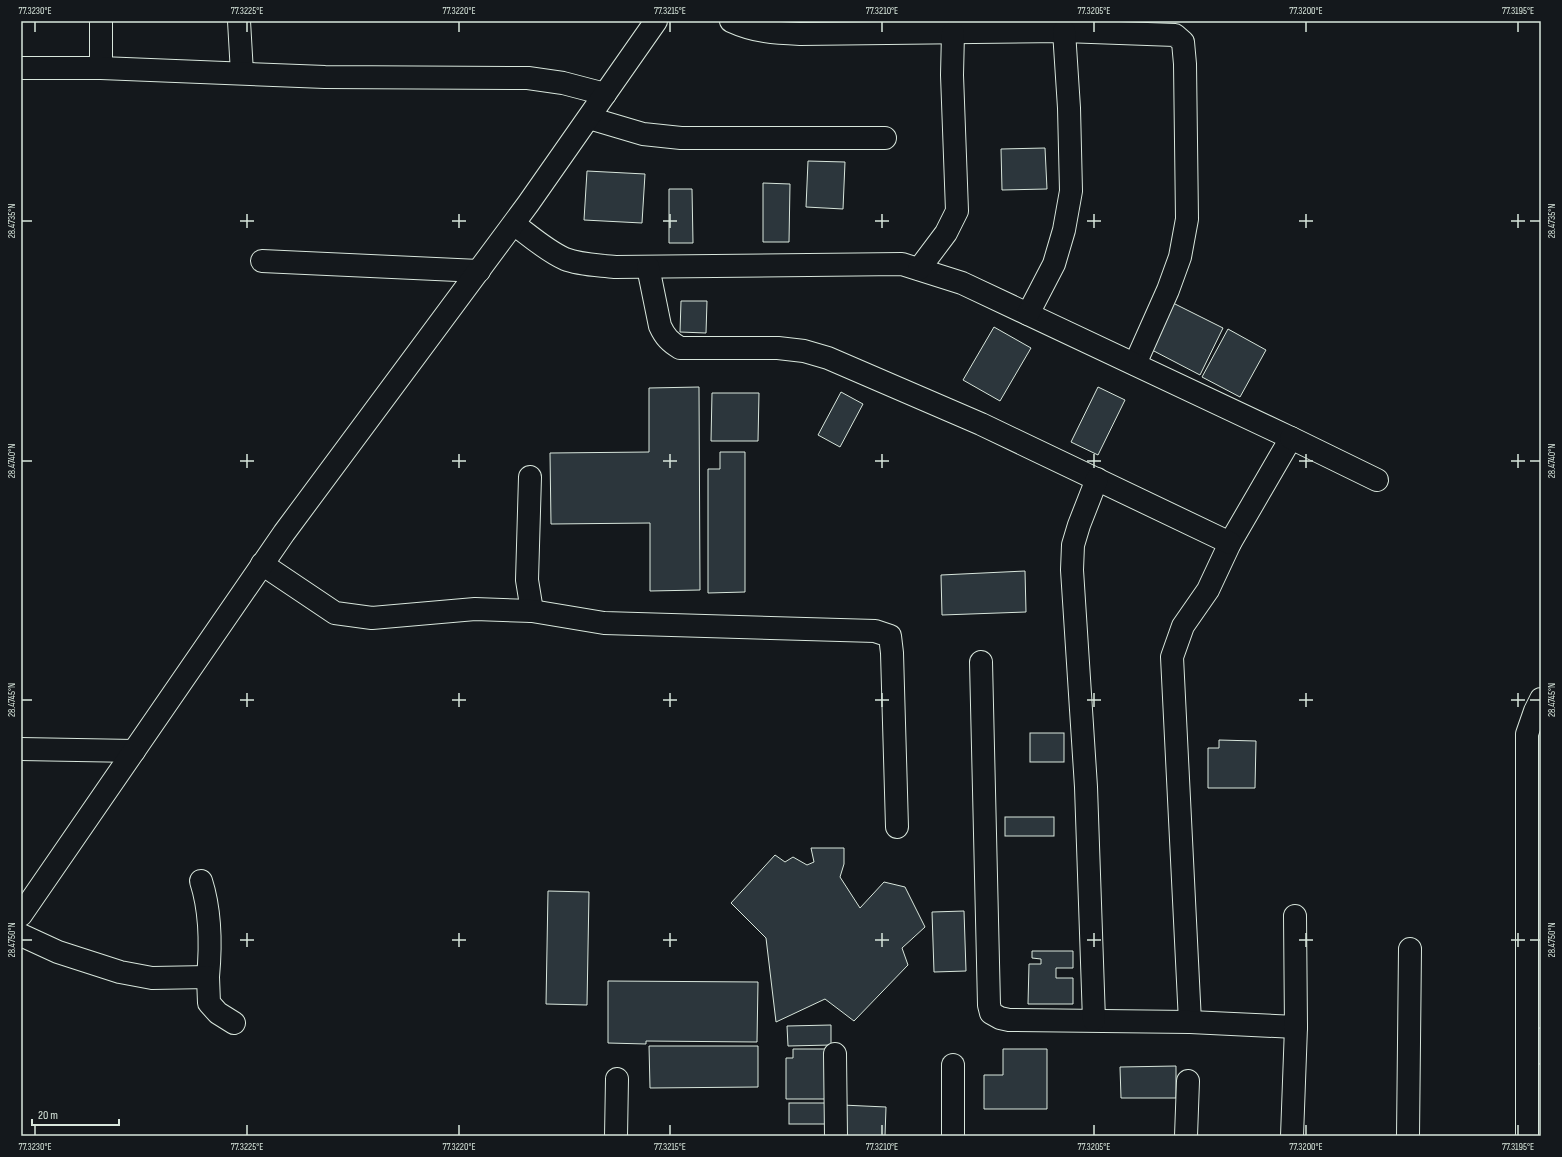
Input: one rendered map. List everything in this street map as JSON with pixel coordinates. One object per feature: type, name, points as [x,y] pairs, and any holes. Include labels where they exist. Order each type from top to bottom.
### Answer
[{"type":"street","points":[[101,21],[101,68]]},
{"type":"street","points":[[239,21],[242,73]]},
{"type":"street","points":[[21,915],[284,533],[514,224],[656,21]]},
{"type":"street","points":[[731,21],[744,27],[768,33],[808,34],[1064,31],[1175,35],[1183,42],[1185,64],[1187,219],[1180,257],[1168,290],[1135,364]]},
{"type":"street","points":[[1028,314],[1054,264],[1064,230],[1071,191],[1069,108],[1064,31]]},
{"type":"street","points":[[920,269],[946,233],[957,211],[952,75],[953,32]]},
{"type":"street","points":[[21,68],[101,68],[325,77],[528,78],[563,83],[605,94]]},
{"type":"street","points":[[589,118],[643,134],[681,138],[885,138]]},
{"type":"street","points":[[514,224],[550,251],[566,259],[580,263],[615,267],[872,263],[902,264],[920,269],[962,283],[1377,480]]},
{"type":"street","points":[[262,261],[479,271]]},
{"type":"street","points":[[648,266],[660,326],[670,342],[680,348],[778,348],[804,351],[828,358],[981,424],[1230,543]]},
{"type":"street","points":[[1190,1022],[1172,657],[1183,626],[1208,590],[1230,543],[1291,438]]},
{"type":"street","points":[[530,477],[527,580],[532,611]]},
{"type":"street","points":[[1094,1020],[1086,787],[1072,570],[1073,545],[1097,479]]},
{"type":"street","points":[[262,564],[335,613],[372,618],[475,609],[532,611],[604,623],[875,631],[890,636],[892,653],[897,826]]},
{"type":"street","points":[[981,662],[988,1005],[992,1014],[1009,1020],[1190,1022],[1296,1027]]},
{"type":"street","points":[[1527,1136],[1527,734],[1541,699]]},
{"type":"street","points":[[21,749],[134,751]]},
{"type":"street","points":[[200,881],[205,896],[211,947],[208,977],[209,1003],[218,1012],[234,1023]]},
{"type":"street","points":[[1292,1136],[1296,1027],[1295,916]]},
{"type":"street","points":[[21,935],[58,952],[120,972],[152,978],[208,977]]},
{"type":"street","points":[[1408,1136],[1410,949]]},
{"type":"street","points":[[835,1054],[836,1136]]},
{"type":"street","points":[[953,1065],[953,1136]]},
{"type":"street","points":[[616,1136],[617,1079]]},
{"type":"street","points":[[1186,1136],[1188,1081]]},
{"type":"building","points":[[1045,148],[1047,189],[1002,190],[1001,149]]},
{"type":"building","points":[[808,161],[845,162],[843,209],[806,207]]},
{"type":"building","points":[[587,171],[645,174],[642,223],[584,220]]},
{"type":"building","points":[[763,183],[790,184],[789,242],[763,242]]},
{"type":"building","points":[[669,189],[692,189],[693,243],[669,243]]},
{"type":"building","points":[[681,301],[707,301],[706,333],[680,332]]},
{"type":"building","points":[[1173,303],[1223,328],[1200,375],[1152,350]]},
{"type":"building","points":[[994,327],[1031,348],[1000,401],[963,380]]},
{"type":"building","points":[[1228,329],[1266,350],[1240,397],[1202,377]]},
{"type":"building","points":[[699,387],[700,590],[650,591],[650,523],[551,524],[550,453],[649,452],[649,388]]},
{"type":"building","points":[[1098,387],[1125,400],[1098,455],[1071,442]]},
{"type":"building","points":[[841,392],[863,404],[840,447],[818,435]]},
{"type":"building","points":[[712,393],[759,393],[758,441],[711,441]]},
{"type":"building","points":[[720,452],[745,452],[745,592],[708,593],[708,469],[720,469]]},
{"type":"building","points":[[1025,571],[1026,612],[942,615],[941,575]]},
{"type":"building","points":[[1030,733],[1064,733],[1064,762],[1030,762]]},
{"type":"building","points":[[1219,740],[1256,741],[1255,788],[1208,788],[1208,748],[1219,748]]},
{"type":"building","points":[[1005,817],[1054,817],[1054,836],[1005,836]]},
{"type":"building","points":[[811,848],[844,848],[844,864],[840,877],[860,908],[884,882],[905,887],[925,927],[902,948],[908,965],[854,1021],[825,999],[776,1022],[766,938],[731,903],[775,855],[785,862],[793,857],[807,865],[814,862]]},
{"type":"building","points":[[548,891],[589,892],[587,1005],[546,1004]]},
{"type":"building","points":[[964,911],[966,971],[934,972],[932,912]]},
{"type":"building","points":[[1032,951],[1073,951],[1073,968],[1056,968],[1056,978],[1073,978],[1073,1004],[1028,1004],[1029,964],[1041,964],[1041,959],[1032,958]]},
{"type":"building","points":[[608,981],[758,982],[757,1042],[646,1041],[646,1044],[608,1043]]},
{"type":"building","points":[[831,1025],[831,1045],[788,1046],[787,1026]]},
{"type":"building","points":[[1527,1028],[1541,1028],[1541,1064],[1527,1064]]},
{"type":"building","points":[[649,1046],[758,1046],[758,1087],[650,1088]]},
{"type":"building","points":[[793,1049],[827,1049],[826,1099],[786,1099],[786,1058],[793,1058]]},
{"type":"building","points":[[1003,1049],[1047,1049],[1047,1109],[984,1109],[984,1075],[1003,1075]]},
{"type":"building","points":[[1176,1066],[1176,1098],[1121,1098],[1120,1067]]},
{"type":"building","points":[[789,1103],[827,1103],[827,1124],[789,1124]]},
{"type":"building","points":[[842,1105],[886,1107],[885,1136],[842,1136]]}]
